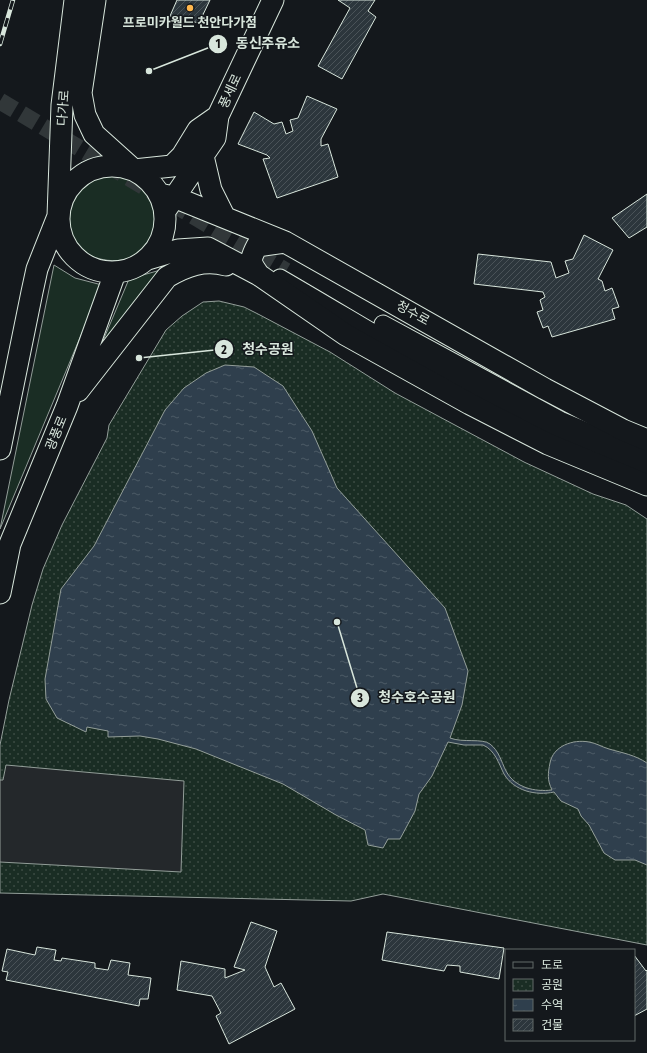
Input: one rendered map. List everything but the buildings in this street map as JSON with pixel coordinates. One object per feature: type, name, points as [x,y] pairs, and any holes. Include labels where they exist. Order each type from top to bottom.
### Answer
[{"type":"street","name":"다가로","points":[[58,216],[62,105],[75,0]]},
{"type":"street","name":"다가로","points":[[95,0],[81,93],[85,115],[94,134],[134,170]]},
{"type":"street","name":"풍세로","points":[[166,200],[203,156],[214,138],[218,116],[273,0]]},
{"type":"street","points":[[32,292],[62,105]]},
{"type":"street","name":"풍세로","points":[[134,170],[172,166],[182,156],[198,130],[218,116]]},
{"type":"street","points":[[203,156],[211,190],[224,216]]},
{"type":"street","points":[[0,449],[37,269],[58,216],[62,199],[70,184],[84,173],[106,166],[117,166],[134,170],[149,180],[166,200],[165,228],[159,244],[148,259]]},
{"type":"street","name":"청수로","points":[[166,200],[224,216],[286,242],[545,389],[623,430],[647,440]]},
{"type":"street","points":[[58,216],[60,234],[68,250],[81,263],[97,271],[115,272],[133,268],[148,259],[178,250],[208,248],[259,275],[346,335],[470,404],[548,444],[647,485]]},
{"type":"street","points":[[259,275],[251,264],[251,257],[257,246],[286,242]]},
{"type":"street","points":[[67,406],[167,277],[184,267],[201,263],[217,263],[259,275]]},
{"type":"street","name":"광풍로","points":[[0,593],[10,544],[67,406],[115,272]]},
{"type":"street","points":[[647,457],[560,420],[283,274],[466,385],[514,411],[555,432],[647,470]]},
{"type":"green space","points":[[110,174],[139,179],[158,204],[158,218],[154,238],[143,251],[128,259],[110,260],[92,256],[78,246],[68,231],[67,210],[72,195],[82,185]]},
{"type":"green space","points":[[54,265],[75,278],[102,285],[0,529]]},
{"type":"green space","points":[[164,269],[97,355],[129,279]]},
{"type":"green space","points":[[219,301],[244,307],[258,314],[330,352],[395,393],[524,462],[593,494],[626,505],[647,519],[647,945],[383,894],[351,901],[0,893],[0,745],[9,700],[32,605],[43,569],[62,525],[107,438],[109,425],[166,330],[182,316],[203,302]]},
{"type":"shaded area","points":[[6,765],[184,781],[181,872],[0,862],[0,780],[3,780]]},
{"type":"water","points":[[225,365],[254,367],[283,386],[312,431],[337,488],[445,608],[468,671],[462,705],[450,738],[487,742],[500,756],[510,777],[526,788],[539,790],[552,790],[548,776],[552,757],[559,748],[570,743],[583,741],[592,743],[633,756],[647,763],[647,865],[635,860],[615,860],[604,853],[589,825],[581,816],[578,809],[561,801],[554,792],[533,793],[514,785],[504,774],[491,750],[483,745],[464,745],[448,742],[432,776],[419,794],[415,811],[400,839],[388,839],[383,848],[368,845],[365,830],[283,784],[196,749],[140,736],[108,737],[108,731],[87,727],[86,732],[57,718],[46,699],[45,679],[61,589],[94,546],[165,410],[184,388],[206,373]]},
{"type":"tunnel","points":[[0,101],[286,271]]},
{"type":"railway","points":[[0,44],[13,0]]},
{"type":"place","name":"프로미카월드 천안다가점","points":[[190,8]]},
{"type":"place","name":"동신주유소","points":[[149,71]]},
{"type":"place","name":"청수공원","points":[[139,358]]},
{"type":"place","name":"청수호수공원","points":[[337,622]]}]
